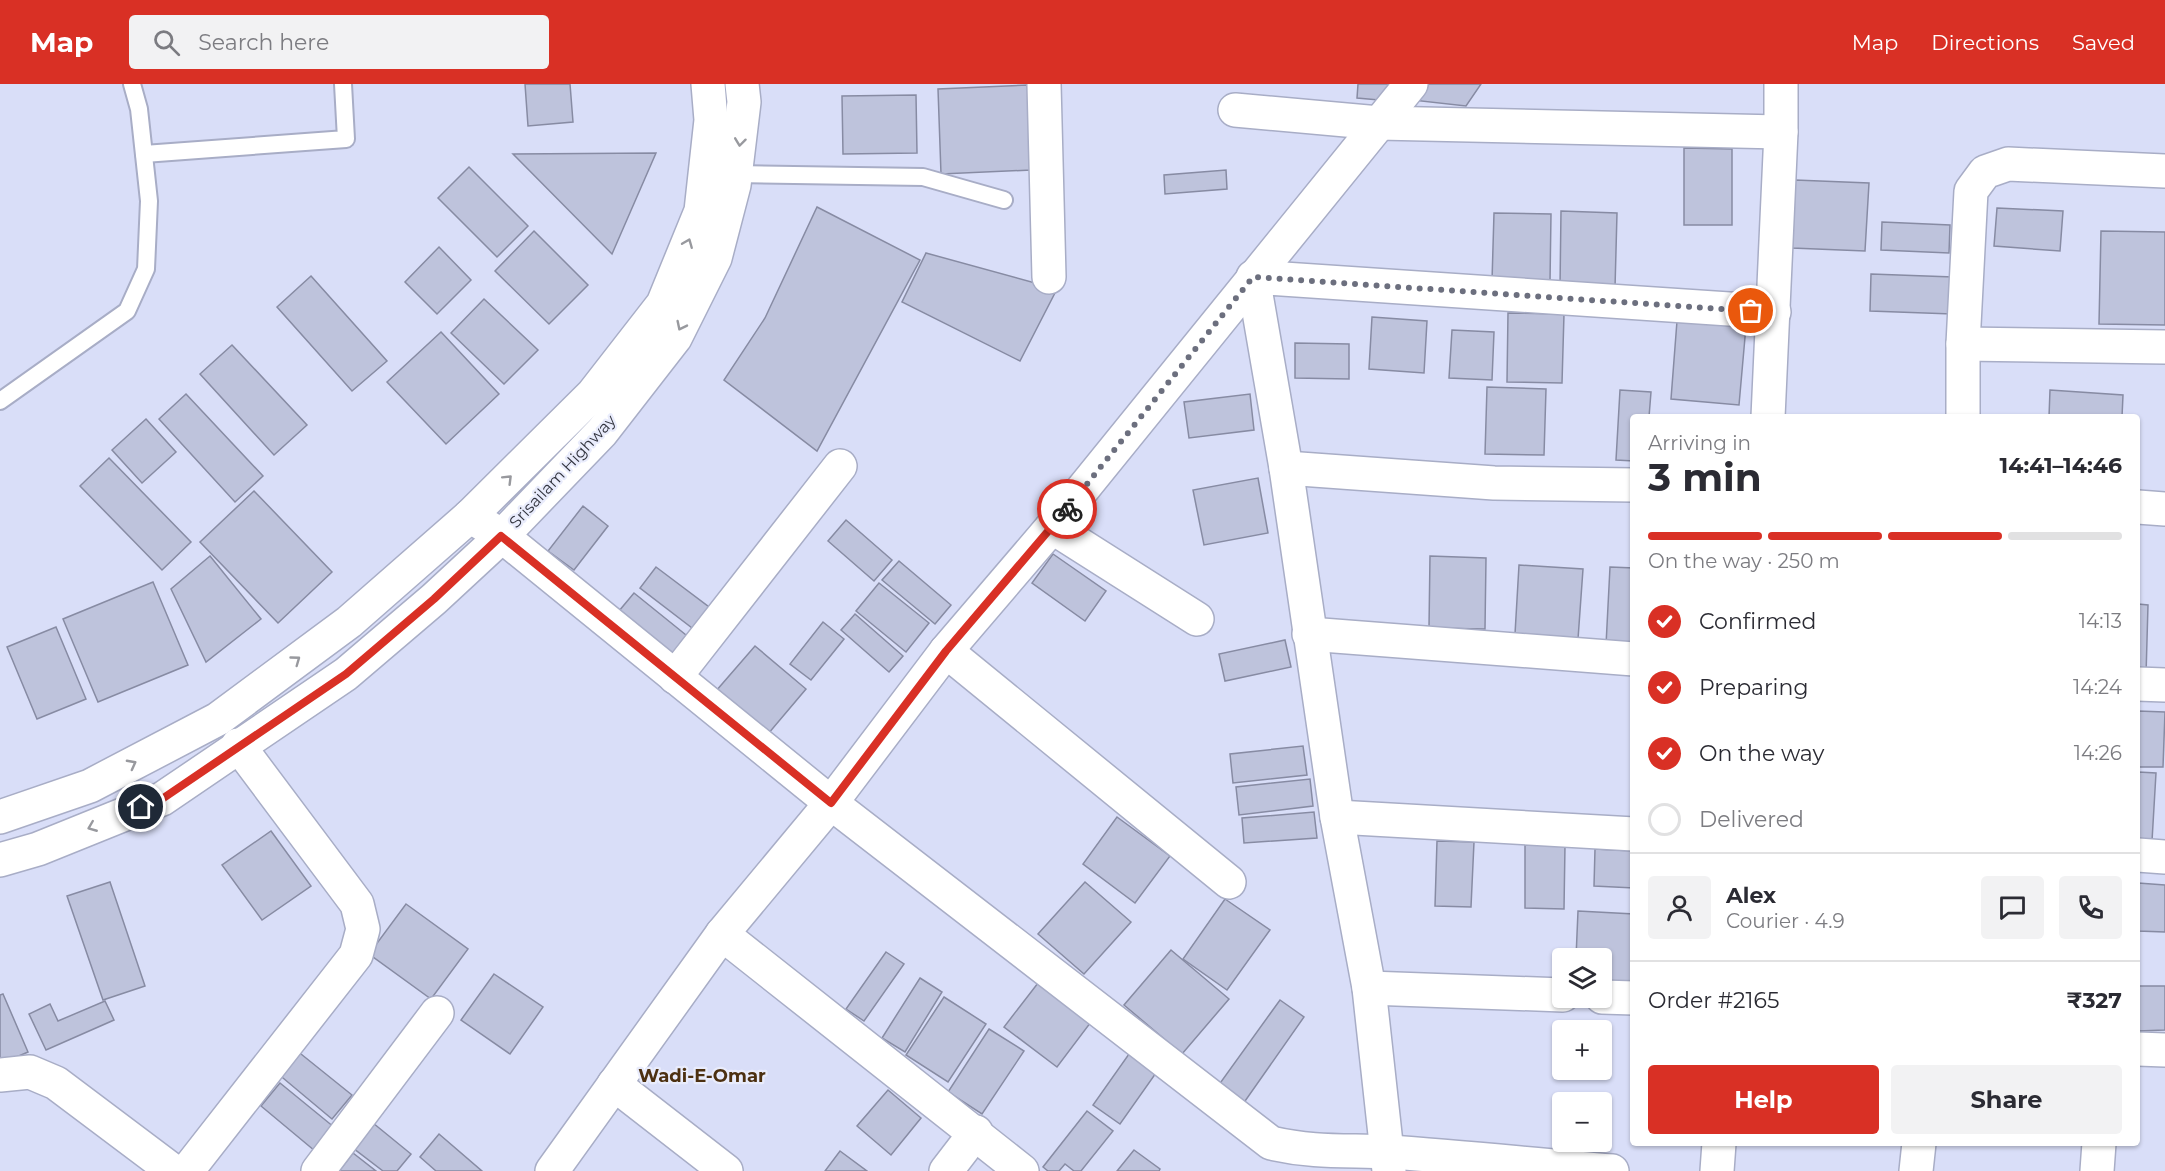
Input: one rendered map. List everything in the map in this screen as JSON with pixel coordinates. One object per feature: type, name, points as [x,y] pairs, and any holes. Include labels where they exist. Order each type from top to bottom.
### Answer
[{"type":"main road","name":"Srisailam Highway","points":[[0,817],[90,786],[218,719],[349,622],[470,516],[593,394],[663,304],[701,211],[711,120],[708,84]]},
{"type":"main road","name":"Srisailam Highway","points":[[0,860],[38,849],[162,799],[238,745],[346,674],[434,599],[501,536],[602,432],[675,338],[715,258],[736,174],[744,102],[742,84]]},
{"type":"main road","points":[[1044,84],[1049,277]]},
{"type":"main road","points":[[552,1171],[722,934],[831,803],[946,651],[1052,527],[1411,84]]},
{"type":"main road","points":[[1768,414],[1781,132],[1781,84]]},
{"type":"main road","points":[[1235,110],[1379,123],[1781,132]]},
{"type":"main road","points":[[1964,414],[1964,344],[1971,191],[1984,172],[2008,164],[2165,171]]},
{"type":"main road","points":[[1253,277],[1774,312]]},
{"type":"main road","points":[[1253,277],[1286,468],[1336,817],[1369,988],[1388,1161]]},
{"type":"main road","points":[[1964,344],[2165,347]]},
{"type":"main road","points":[[675,677],[840,466]]},
{"type":"main road","points":[[1286,468],[1494,483],[1630,484]]},
{"type":"main road","points":[[2140,507],[2165,508]]},
{"type":"main road","points":[[470,516],[501,536],[831,803],[1271,1143],[1300,1150],[1331,1152],[1388,1161],[1612,1171]]},
{"type":"main road","points":[[1052,527],[1197,619]]},
{"type":"main road","points":[[1309,634],[1630,659]]},
{"type":"main road","points":[[946,651],[1228,882]]},
{"type":"main road","points":[[2140,684],[2165,685]]},
{"type":"main road","points":[[187,1171],[356,955],[363,929],[357,904],[238,745]]},
{"type":"main road","points":[[1336,817],[1630,834]]},
{"type":"main road","points":[[2140,855],[2165,857]]},
{"type":"main road","points":[[722,934],[976,1132],[1022,1171]]},
{"type":"main road","points":[[1369,988],[1552,995]]},
{"type":"main road","points":[[1612,997],[1630,998]]},
{"type":"main road","points":[[318,1171],[437,1013]]},
{"type":"main road","points":[[2140,1049],[2165,1050]]},
{"type":"main road","points":[[0,1075],[30,1072],[56,1083],[173,1171]]},
{"type":"main road","points":[[614,1084],[726,1171]]},
{"type":"main road","points":[[946,1171],[976,1132]]},
{"type":"main road","points":[[1717,1171],[1719,1146]]},
{"type":"main road","points":[[1916,1171],[1919,1146]]},
{"type":"main road","points":[[2097,1171],[2099,1146]]},
{"type":"lane","points":[[0,401],[127,311],[146,269],[149,201],[138,109],[132,84]]},
{"type":"lane","points":[[144,154],[346,139],[343,84]]},
{"type":"lane","points":[[736,174],[924,177],[1004,200]]},
{"type":"building","points":[[525,84],[570,84],[573,122],[528,126]]},
{"type":"building","points":[[1358,84],[1389,84],[1379,100],[1357,98]]},
{"type":"building","points":[[1424,84],[1481,84],[1466,106],[1412,100]]},
{"type":"building","points":[[1028,85],[1031,170],[941,174],[938,89]]},
{"type":"building","points":[[916,95],[917,153],[843,154],[842,96]]},
{"type":"building","points":[[1684,148],[1732,149],[1732,225],[1684,225]]},
{"type":"building","points":[[656,153],[612,254],[513,154]]},
{"type":"building","points":[[469,167],[528,226],[497,257],[438,198]]},
{"type":"building","points":[[1226,170],[1227,189],[1165,194],[1164,175]]},
{"type":"building","points":[[1795,180],[1869,183],[1865,251],[1792,248]]},
{"type":"building","points":[[817,207],[920,260],[817,451],[724,380],[765,318]]},
{"type":"building","points":[[1997,208],[2063,211],[2060,251],[1994,246]]},
{"type":"building","points":[[1561,211],[1617,213],[1615,288],[1560,287]]},
{"type":"building","points":[[1494,213],[1551,214],[1550,282],[1492,281]]},
{"type":"building","points":[[1882,222],[1950,225],[1949,253],[1881,250]]},
{"type":"building","points":[[534,231],[588,285],[549,324],[495,271]]},
{"type":"building","points":[[2101,231],[2165,232],[2165,325],[2099,324]]},
{"type":"building","points":[[439,247],[471,280],[437,314],[405,282]]},
{"type":"building","points":[[926,253],[1057,289],[1020,361],[902,302]]},
{"type":"building","points":[[1871,274],[1953,277],[1952,314],[1870,311]]},
{"type":"building","points":[[311,276],[387,361],[352,391],[277,307]]},
{"type":"building","points":[[484,299],[538,350],[504,384],[451,333]]},
{"type":"building","points":[[1508,313],[1564,314],[1562,383],[1507,382]]},
{"type":"building","points":[[1372,317],[1427,321],[1424,373],[1369,369]]},
{"type":"building","points":[[1677,321],[1746,326],[1739,405],[1671,399]]},
{"type":"building","points":[[1452,330],[1494,332],[1492,380],[1449,378]]},
{"type":"building","points":[[441,332],[499,394],[446,444],[387,382]]},
{"type":"building","points":[[1295,343],[1349,344],[1349,379],[1295,378]]},
{"type":"building","points":[[232,345],[307,425],[274,455],[200,374]]},
{"type":"building","points":[[1487,387],[1546,389],[1544,455],[1485,454]]},
{"type":"building","points":[[1620,390],[1651,392],[1649,414],[1630,414],[1630,461],[1616,460]]},
{"type":"building","points":[[2050,390],[2123,395],[2122,414],[2049,414]]},
{"type":"building","points":[[186,394],[263,476],[235,502],[159,419]]},
{"type":"building","points":[[1250,394],[1254,430],[1189,438],[1184,402]]},
{"type":"building","points":[[146,419],[176,452],[142,483],[112,450]]},
{"type":"building","points":[[109,458],[191,542],[162,570],[80,486]]},
{"type":"building","points":[[1258,478],[1268,533],[1204,545],[1193,490]]},
{"type":"building","points":[[254,491],[332,572],[278,623],[200,542]]},
{"type":"building","points":[[583,506],[608,526],[574,570],[548,551]]},
{"type":"building","points":[[846,520],[892,560],[874,581],[828,541]]},
{"type":"building","points":[[1053,554],[1106,591],[1085,621],[1032,583]]},
{"type":"building","points":[[210,556],[261,619],[206,662],[171,589]]},
{"type":"building","points":[[1430,556],[1486,558],[1485,629],[1429,628]]},
{"type":"building","points":[[899,561],[951,605],[935,624],[882,580]]},
{"type":"building","points":[[1519,565],[1583,569],[1578,639],[1515,634]]},
{"type":"building","points":[[656,567],[713,610],[696,631],[640,588]]},
{"type":"building","points":[[1610,567],[1630,568],[1630,646],[1606,645]]},
{"type":"building","points":[[153,582],[188,665],[98,702],[63,619]]},
{"type":"building","points":[[879,583],[929,623],[906,652],[856,611]]},
{"type":"building","points":[[634,593],[691,639],[676,656],[619,611]]},
{"type":"building","points":[[2140,604],[2148,605],[2146,675],[2140,675]]},
{"type":"building","points":[[855,614],[903,656],[889,672],[841,630]]},
{"type":"building","points":[[823,622],[844,639],[811,680],[790,664]]},
{"type":"building","points":[[56,627],[86,699],[37,719],[7,647]]},
{"type":"building","points":[[1285,640],[1291,667],[1225,681],[1219,654]]},
{"type":"building","points":[[755,646],[806,689],[768,734],[716,691]]},
{"type":"building","points":[[2140,711],[2165,712],[2163,767],[2140,767]]},
{"type":"building","points":[[1303,746],[1307,775],[1233,783],[1230,754]]},
{"type":"building","points":[[2140,772],[2156,773],[2152,841],[2140,840]]},
{"type":"building","points":[[1310,779],[1313,806],[1239,815],[1236,787]]},
{"type":"building","points":[[1314,812],[1317,838],[1244,843],[1242,818]]},
{"type":"building","points":[[1117,817],[1170,856],[1135,903],[1083,864]]},
{"type":"building","points":[[271,831],[311,886],[262,920],[222,865]]},
{"type":"building","points":[[1437,841],[1474,842],[1471,907],[1435,906]]},
{"type":"building","points":[[1525,845],[1565,845],[1564,909],[1525,908]]},
{"type":"building","points":[[1595,849],[1630,851],[1630,888],[1594,886]]},
{"type":"building","points":[[110,882],[145,986],[103,1000],[67,896]]},
{"type":"building","points":[[1085,882],[1131,922],[1084,974],[1038,934]]},
{"type":"building","points":[[2140,883],[2165,885],[2165,932],[2140,931]]},
{"type":"building","points":[[1225,899],[1270,930],[1227,990],[1183,959]]},
{"type":"building","points":[[406,904],[468,949],[431,999],[369,954]]},
{"type":"building","points":[[1578,911],[1630,914],[1630,983],[1612,982],[1612,948],[1576,948]]},
{"type":"building","points":[[1171,950],[1229,999],[1182,1054],[1124,1005]]},
{"type":"building","points":[[886,952],[904,964],[864,1021],[846,1009]]},
{"type":"building","points":[[494,974],[543,1007],[510,1054],[461,1020]]},
{"type":"building","points":[[920,978],[942,992],[905,1052],[882,1038]]},
{"type":"building","points":[[1038,983],[1091,1022],[1057,1067],[1004,1027]]},
{"type":"building","points":[[2140,986],[2165,986],[2165,1030],[2140,1031]]},
{"type":"building","points":[[3,994],[28,1052],[0,1064],[0,995]]},
{"type":"building","points":[[944,997],[986,1024],[948,1082],[906,1055]]},
{"type":"building","points":[[1280,1000],[1304,1017],[1243,1104],[1218,1086]]},
{"type":"building","points":[[105,1001],[114,1020],[46,1050],[29,1014],[50,1004],[58,1021]]},
{"type":"building","points":[[989,1029],[1024,1051],[982,1114],[948,1092]]},
{"type":"building","points":[[296,1050],[352,1095],[332,1119],[277,1073]]},
{"type":"building","points":[[1129,1054],[1156,1073],[1120,1124],[1093,1105]]},
{"type":"building","points":[[280,1083],[340,1132],[321,1156],[261,1106]]},
{"type":"building","points":[[888,1090],[921,1118],[891,1155],[857,1126]]},
{"type":"building","points":[[1087,1111],[1113,1131],[1081,1171],[1074,1171],[1065,1164],[1059,1171],[1048,1171],[1043,1167]]},
{"type":"building","points":[[373,1123],[411,1154],[397,1171],[383,1171],[353,1148]]},
{"type":"building","points":[[439,1134],[482,1171],[436,1171],[420,1157]]},
{"type":"building","points":[[1134,1150],[1160,1169],[1159,1171],[1117,1171]]},
{"type":"building","points":[[840,1151],[867,1171],[825,1171]]},
{"type":"building","points":[[353,1153],[376,1171],[339,1171]]},
{"type":"way so far","points":[[1067,509],[1253,277],[1751,311]]},
{"type":"district","name":"Wadi-E-Omar","points":[[702,1076]]},
{"type":"route","points":[[141,807],[162,799],[238,745],[346,674],[434,599],[501,536],[831,803],[946,651],[1067,509]]}]
